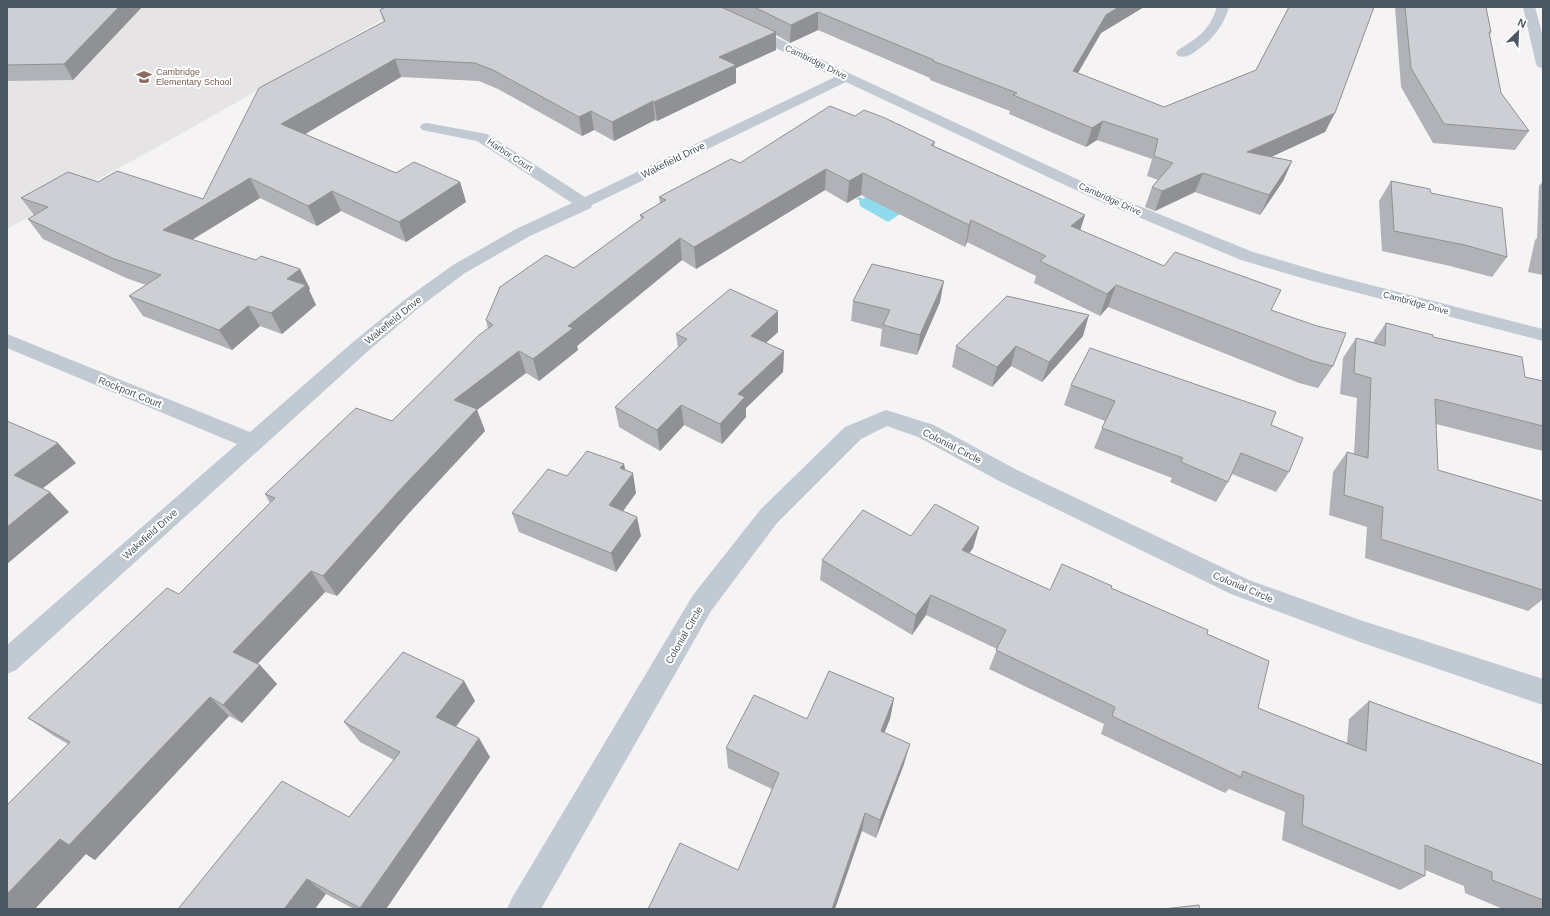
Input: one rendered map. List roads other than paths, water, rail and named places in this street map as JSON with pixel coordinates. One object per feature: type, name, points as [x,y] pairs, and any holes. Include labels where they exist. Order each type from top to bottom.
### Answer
[{"type":"street","name":"Cambridge Drive","points":[[697,7],[748,29],[846,77],[1101,196],[1247,256],[1333,281],[1543,335]]},
{"type":"street","points":[[1182,54],[1207,38],[1219,22],[1224,7]]},
{"type":"street","points":[[1529,7],[1543,64]]},
{"type":"street","name":"Wakefield Drive","points":[[7,662],[360,347],[414,302],[459,269],[522,233],[585,204],[846,77]]},
{"type":"street","name":"Harbor Court","points":[[427,127],[482,137],[585,204]]},
{"type":"street","name":"Rockport Court","points":[[7,341],[253,442]]},
{"type":"street","name":"Colonial Circle","points":[[523,909],[702,603],[770,516],[852,433],[886,418],[926,431],[1009,476],[1240,587],[1360,631],[1543,692]]},
{"type":"water","points":[[870,194],[903,212],[888,222],[860,206],[859,200],[856,199],[860,197],[863,199]]},
{"type":"place","name":"Cambridge Elementary School","points":[[144,77]]}]
